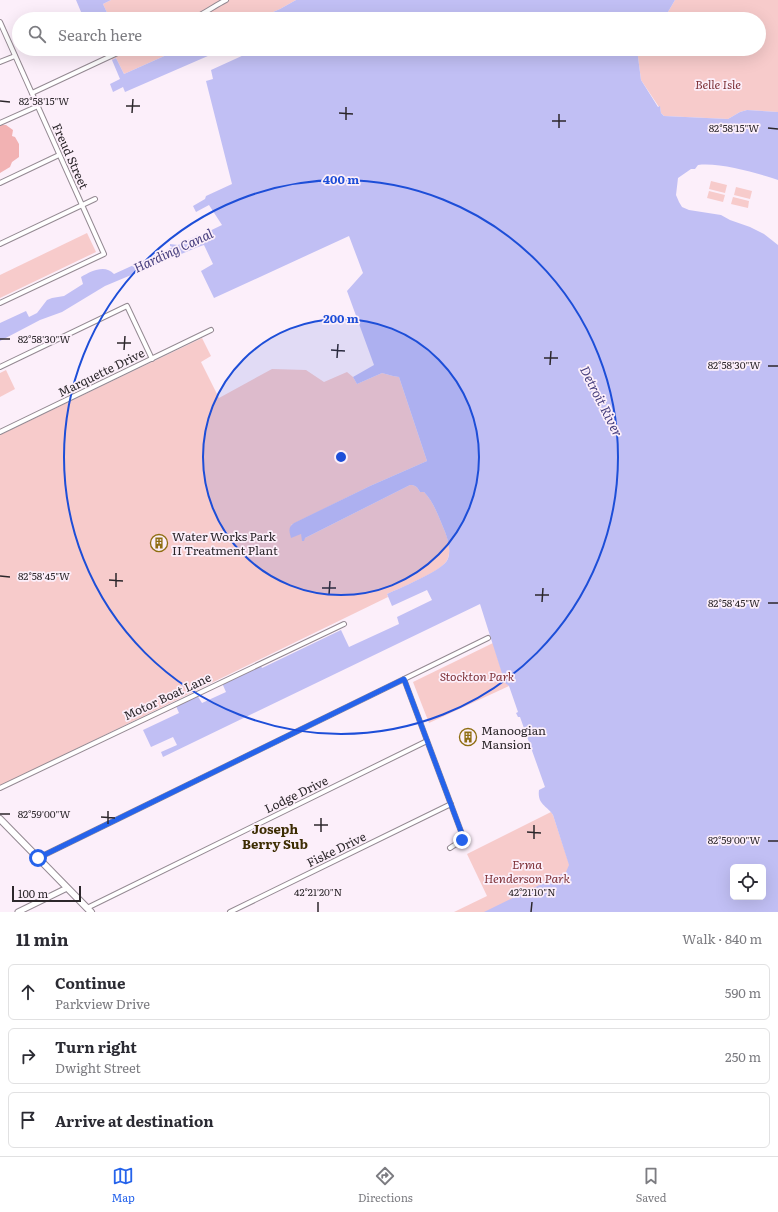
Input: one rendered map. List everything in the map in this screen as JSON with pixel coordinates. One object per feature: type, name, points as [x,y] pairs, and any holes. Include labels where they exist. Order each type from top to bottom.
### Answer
[{"type":"main road","points":[[1,821],[89,910]]},
{"type":"street","points":[[205,12],[226,0]]},
{"type":"street","name":"Freud Street","points":[[0,22],[12,49]]},
{"type":"street","points":[[0,62],[15,56]]},
{"type":"street","name":"Freud Street","points":[[0,303],[104,254],[15,56]]},
{"type":"street","points":[[32,93],[111,56]]},
{"type":"street","points":[[0,123],[38,106]]},
{"type":"street","points":[[0,183],[59,155]]},
{"type":"street","points":[[0,244],[95,199]]},
{"type":"street","points":[[0,367],[127,306],[152,359]]},
{"type":"street","name":"Marquette Drive","points":[[0,432],[211,330]]},
{"type":"street","name":"Motor Boat Lane","points":[[0,788],[344,624]]},
{"type":"street","points":[[38,858],[488,638]]},
{"type":"street","points":[[404,679],[463,837],[460,842],[450,848]]},
{"type":"street","name":"Lodge Drive","points":[[89,910],[427,741]]},
{"type":"street","name":"Fiske Drive","points":[[230,912],[451,804]]},
{"type":"street","points":[[18,912],[67,888]]},
{"type":"green space","points":[[111,0],[296,0],[273,12],[107,12],[103,4]]},
{"type":"green space","name":"Belle Isle","points":[[675,0],[778,0],[778,112],[747,110],[728,119],[664,116],[661,113],[660,107],[641,80],[638,56],[766,56],[766,12],[668,12]]},
{"type":"green space","points":[[110,56],[164,56],[124,74],[116,58],[112,60]]},
{"type":"green space","points":[[711,181],[727,185],[725,193],[709,189]]},
{"type":"green space","points":[[736,187],[752,191],[750,199],[734,195]]},
{"type":"green space","points":[[709,191],[725,195],[723,202],[707,198]]},
{"type":"green space","points":[[733,197],[749,201],[748,208],[731,204]]},
{"type":"green space","points":[[87,233],[96,252],[0,298],[0,275]]},
{"type":"green space","points":[[202,338],[211,356],[201,362],[219,398],[272,369],[306,370],[324,382],[347,372],[353,377],[357,384],[382,373],[399,377],[427,461],[370,486],[291,525],[305,538],[410,485],[414,485],[420,492],[424,492],[435,508],[448,539],[448,558],[442,566],[436,570],[419,580],[387,594],[388,597],[0,786],[0,435]]},
{"type":"green space","points":[[6,370],[15,389],[0,397],[0,373]]},
{"type":"green space","name":"Stockton Park","points":[[493,643],[505,682],[509,686],[429,723],[413,682]]},
{"type":"green space","name":"Erma Henderson Park","points":[[551,812],[585,912],[454,912],[487,896],[467,854]]},
{"type":"shaded area","points":[[6,125],[13,130],[12,136],[15,137],[19,144],[19,157],[12,162],[10,167],[0,173],[0,126]]},
{"type":"water","points":[[76,0],[111,0],[103,4],[107,12],[81,12]]},
{"type":"water","points":[[296,0],[675,0],[668,12],[273,12]]},
{"type":"water","points":[[164,56],[208,56],[125,92],[123,87],[113,92],[110,84],[120,79],[112,60],[116,58],[124,74]]},
{"type":"water","points":[[242,56],[638,56],[641,80],[658,107],[660,106],[661,113],[664,116],[728,119],[747,110],[778,112],[778,180],[749,171],[716,165],[698,165],[695,169],[691,169],[678,178],[676,195],[682,207],[689,210],[721,215],[764,234],[778,245],[778,912],[484,912],[566,872],[569,865],[553,815],[541,802],[539,790],[545,787],[520,717],[518,717],[516,713],[518,712],[509,686],[505,683],[480,604],[163,757],[161,752],[177,745],[173,737],[151,747],[143,730],[179,713],[176,706],[197,695],[202,703],[226,692],[222,683],[260,664],[262,668],[341,630],[349,647],[399,624],[397,617],[432,600],[427,590],[392,606],[387,594],[418,580],[442,566],[446,562],[449,554],[449,544],[433,504],[424,492],[420,492],[412,485],[305,538],[304,541],[302,541],[301,534],[291,538],[290,529],[294,523],[370,486],[427,461],[399,377],[382,373],[357,384],[353,377],[374,365],[347,291],[363,273],[349,236],[214,298],[201,271],[213,264],[204,245],[105,286],[62,312],[40,320],[0,341],[0,323],[26,311],[29,317],[37,313],[47,300],[64,296],[83,284],[81,277],[93,271],[102,269],[106,269],[114,274],[173,247],[170,246],[170,244],[178,245],[222,225],[209,205],[196,212],[193,206],[205,199],[206,196],[232,184],[206,81],[213,79],[211,70]]},
{"type":"place","name":"Water Works Park II Treatment Plant","points":[[159,543]]},
{"type":"place","name":"Manoogian Mansion","points":[[468,737]]},
{"type":"district","name":"Joseph Berry Sub","points":[[275,836]]},
{"type":"route","points":[[38,858],[404,679],[462,834],[462,840]]},
{"type":"water label","name":"Harding Canal","points":[[173,250]]},
{"type":"water label","name":"Detroit River","points":[[602,401]]}]
